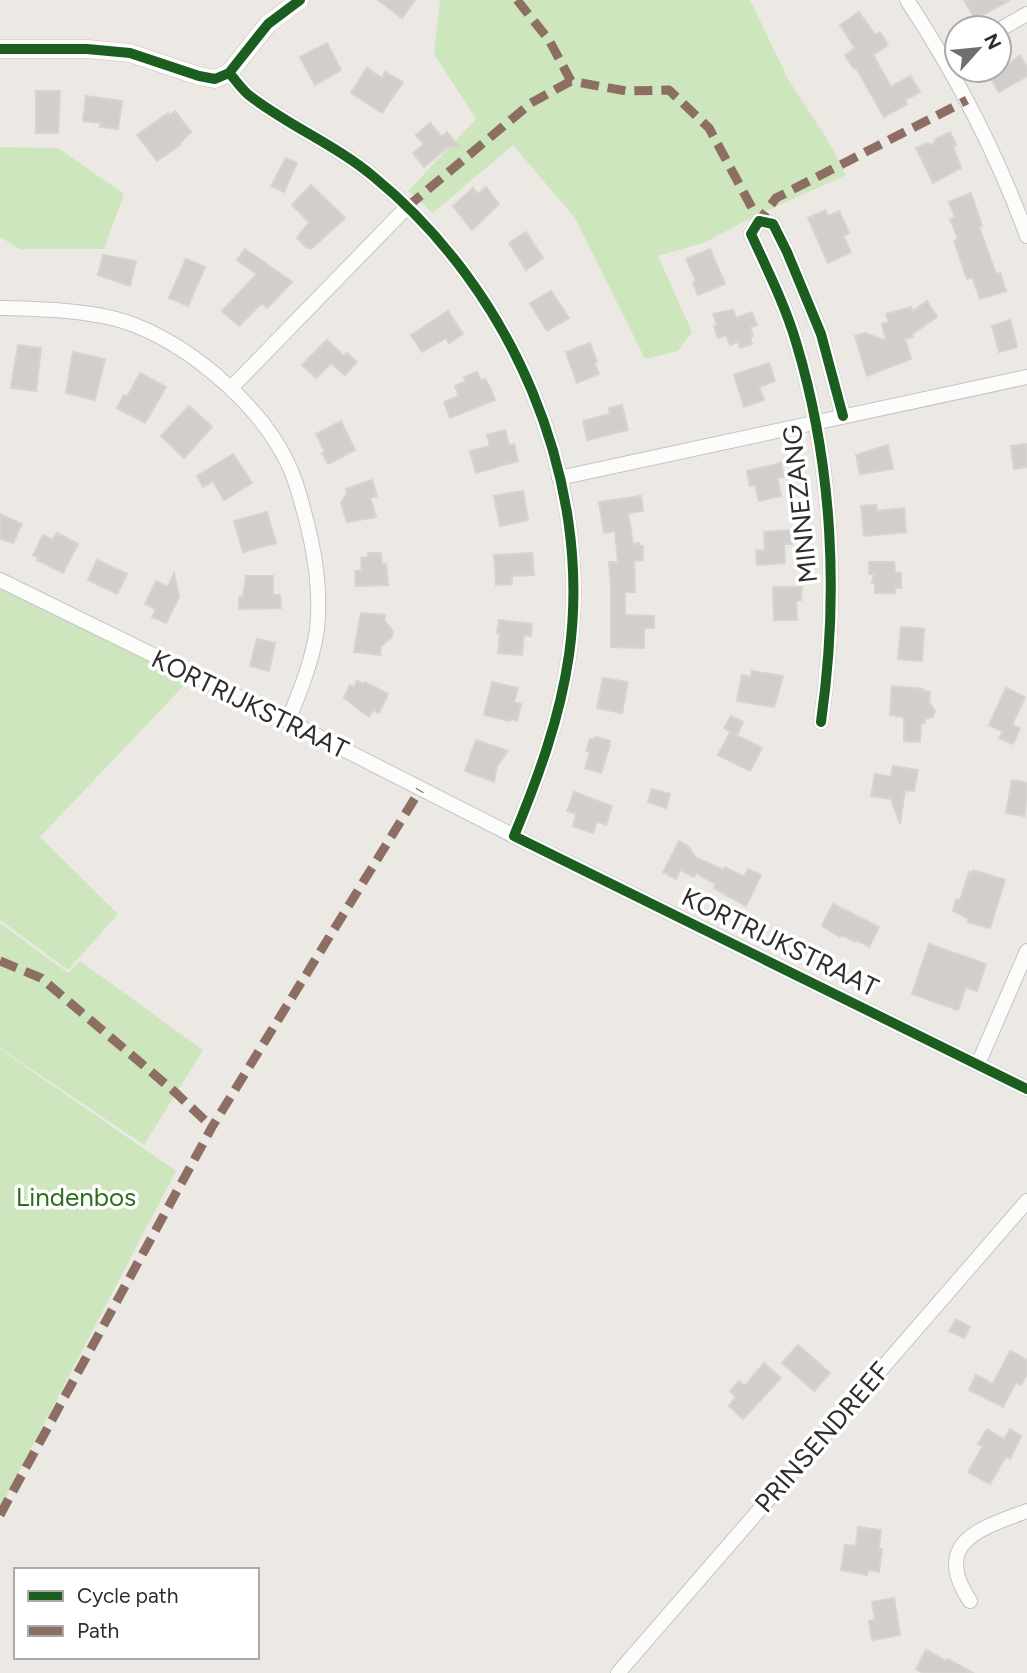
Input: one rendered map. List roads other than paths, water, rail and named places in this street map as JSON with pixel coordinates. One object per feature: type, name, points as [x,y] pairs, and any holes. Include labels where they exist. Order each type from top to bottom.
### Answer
[{"type":"street","points":[[0,49],[86,49],[130,53],[215,79],[229,72],[268,24],[300,0]]},
{"type":"street","points":[[907,0],[943,46]]},
{"type":"street","points":[[229,72],[249,95],[374,177],[452,254],[490,307],[522,367],[545,422],[570,540],[573,594],[569,654],[541,771],[514,836]]},
{"type":"street","points":[[963,84],[1027,236]]},
{"type":"street","points":[[232,387],[407,207]]},
{"type":"street","name":"MINNEZANG","points":[[821,722],[832,620],[831,557],[817,424],[795,340],[751,234],[759,221],[773,224],[787,252],[821,334],[843,416]]},
{"type":"street","points":[[0,308],[45,309],[93,315],[135,325],[180,347],[232,387],[270,434],[289,466],[303,505],[314,556],[317,629],[306,678],[288,721]]},
{"type":"street","name":"MINNEZANG","points":[[559,478],[1027,377]]},
{"type":"street","name":"KORTRIJKSTRAAT","points":[[0,580],[1027,1088]]},
{"type":"street","points":[[978,1064],[1027,951]]},
{"type":"street","name":"PRINSENDREEF","points":[[618,1673],[1027,1201]]},
{"type":"street","points":[[970,1601],[958,1583],[956,1559],[965,1540],[982,1528],[1027,1511]]},
{"type":"park label","name":"Lindenbos","points":[[76,1197]]}]
